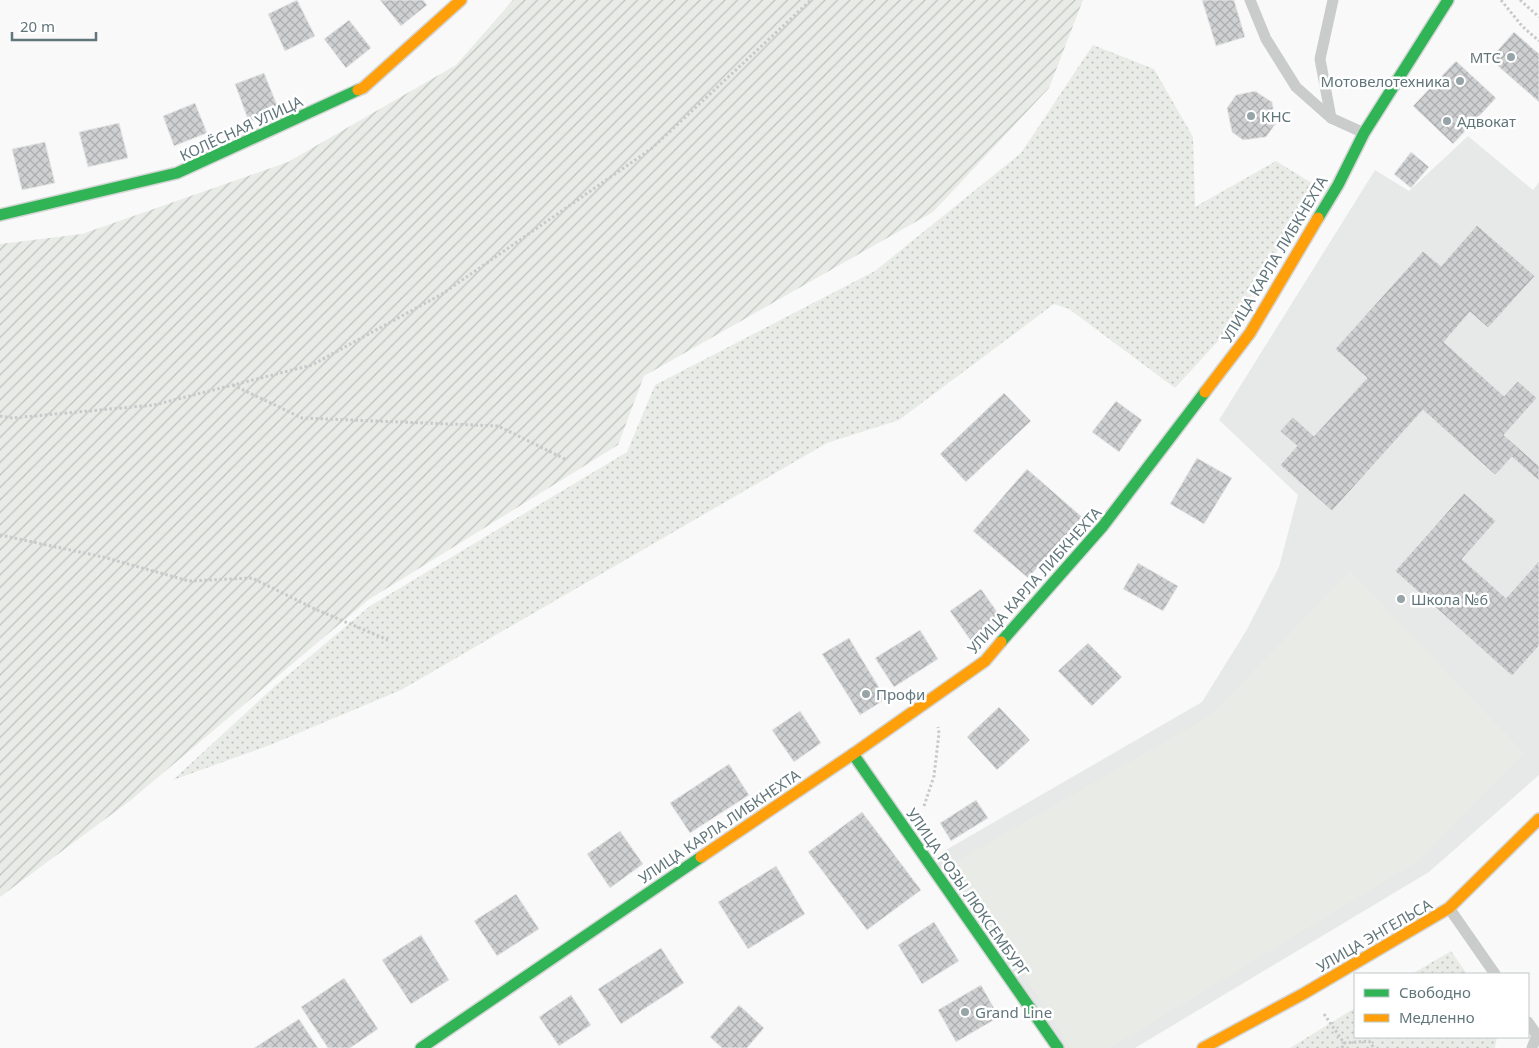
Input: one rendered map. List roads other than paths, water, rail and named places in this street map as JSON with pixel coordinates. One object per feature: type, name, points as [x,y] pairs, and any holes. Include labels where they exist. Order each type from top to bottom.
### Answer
[{"type":"street","name":"КОЛЁСНАЯ УЛИЦА","points":[[0,214],[177,173],[363,88],[461,0]]},
{"type":"street","name":"УЛИЦА КАРЛА ЛИБКНЕХТА","points":[[421,1048],[590,931],[854,754],[985,661],[1104,526],[1250,333],[1338,184],[1364,133],[1448,0]]},
{"type":"street","name":"УЛИЦА РОЗЫ ЛЮКСЕМБУРГ","points":[[854,754],[1058,1048]]},
{"type":"street","name":"УЛИЦА ЭНГЕЛЬСА","points":[[1203,1048],[1303,994],[1449,908],[1539,819]]},
{"type":"lane","points":[[1250,0],[1266,39],[1296,87],[1331,118],[1364,133]]},
{"type":"lane","points":[[1331,118],[1320,59],[1333,0]]},
{"type":"lane","points":[[1449,908],[1494,973]]},
{"type":"lane","points":[[1529,1024],[1538,1037],[1532,1048]]},
{"type":"place","name":"МТС","points":[[1511,57]]},
{"type":"place","name":"Мотовелотехника","points":[[1460,81]]},
{"type":"place","name":"КНС","points":[[1251,116]]},
{"type":"place","name":"Адвокат","points":[[1447,121]]},
{"type":"place","name":"Школа №6","points":[[1401,599]]},
{"type":"place","name":"Профи","points":[[866,694]]},
{"type":"place","name":"Grand Line","points":[[965,1012]]}]
